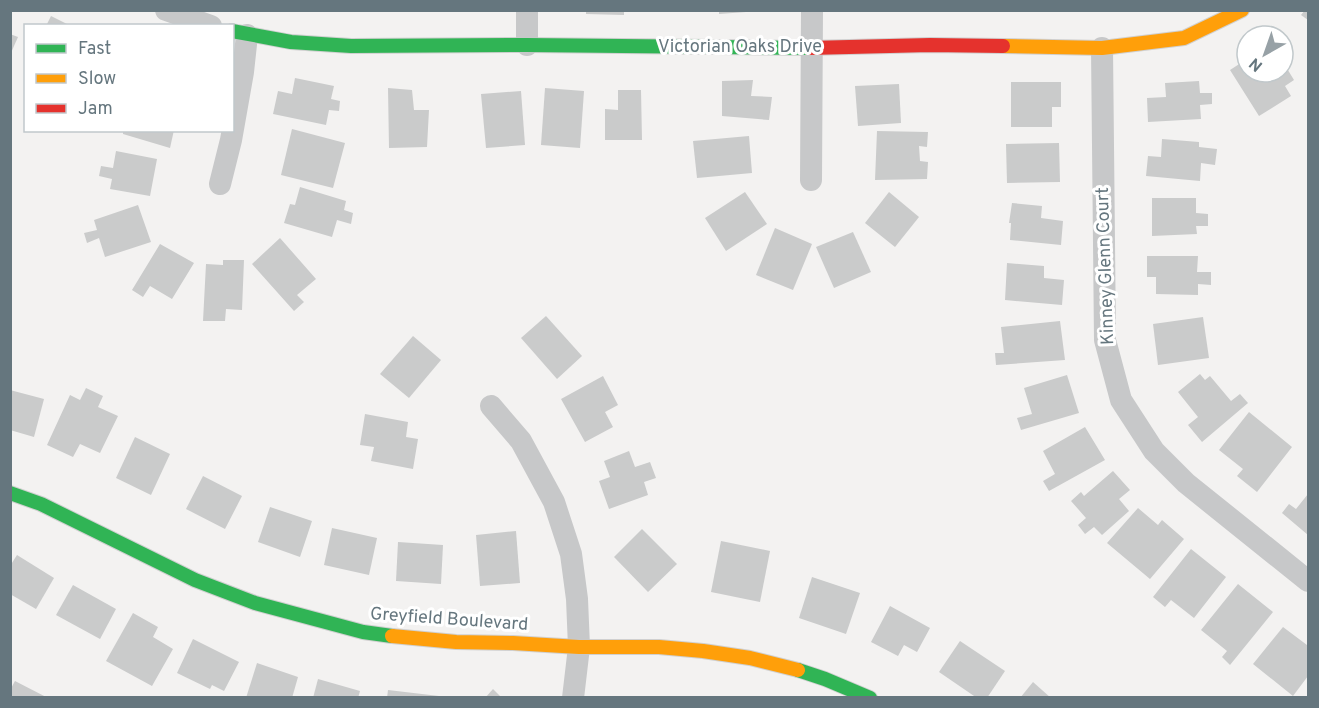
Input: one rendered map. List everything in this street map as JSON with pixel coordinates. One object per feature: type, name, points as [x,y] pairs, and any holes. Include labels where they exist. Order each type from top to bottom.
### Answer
[{"type":"street","points":[[166,10],[205,24]]},
{"type":"street","points":[[527,10],[527,45]]},
{"type":"street","points":[[811,180],[812,10]]},
{"type":"street","name":"Victorian Oaks Drive","points":[[240,33],[291,42],[351,46],[811,48],[930,45],[1102,48],[1184,38],[1242,10]]},
{"type":"street","points":[[234,124],[243,72],[240,33]]},
{"type":"street","name":"Kinney Glenn Court","points":[[1102,48],[1105,340],[1120,400],[1154,451],[1186,483],[1308,581]]},
{"type":"street","points":[[220,184],[233,132]]},
{"type":"street","points":[[491,406],[521,441],[554,502],[571,554],[577,599],[579,647],[573,698]]},
{"type":"street","name":"Greyfield Boulevard","points":[[10,493],[41,504],[195,580],[255,603],[363,632],[456,642],[579,647],[658,647],[703,651],[787,666],[870,698]]},
{"type":"building","points":[[586,10],[624,10],[624,15],[586,14]]},
{"type":"building","points":[[719,10],[746,10],[746,12],[719,14]]},
{"type":"building","points":[[1308,10],[1308,20],[1301,15]]},
{"type":"building","points":[[51,16],[67,24],[47,24]]},
{"type":"building","points":[[10,34],[18,37],[10,55]]},
{"type":"building","points":[[1235,67],[1235,78],[1230,70]]},
{"type":"building","points":[[295,78],[334,86],[331,99],[340,101],[339,111],[329,110],[326,125],[273,114],[278,91],[292,94]]},
{"type":"building","points":[[753,80],[751,96],[772,97],[769,120],[722,116],[722,81]]},
{"type":"building","points":[[1199,81],[1200,93],[1212,93],[1212,104],[1200,105],[1201,119],[1148,122],[1147,98],[1166,97],[1165,83]]},
{"type":"building","points":[[1011,82],[1061,82],[1061,107],[1052,107],[1052,127],[1011,127]]},
{"type":"building","points":[[899,84],[901,123],[858,126],[855,86]]},
{"type":"building","points":[[1239,84],[1288,84],[1285,86],[1291,96],[1259,116]]},
{"type":"building","points":[[388,88],[412,90],[414,110],[429,110],[427,147],[389,148]]},
{"type":"building","points":[[545,88],[584,91],[580,148],[541,145]]},
{"type":"building","points":[[618,90],[641,90],[642,140],[605,140],[605,109],[618,110]]},
{"type":"building","points":[[521,91],[525,145],[486,148],[481,94]]},
{"type":"building","points":[[292,129],[345,143],[333,188],[281,175]]},
{"type":"building","points":[[877,131],[928,132],[927,147],[919,146],[920,161],[928,162],[927,179],[875,180]]},
{"type":"building","points":[[123,132],[174,132],[170,148],[123,134]]},
{"type":"building","points":[[749,136],[752,173],[697,178],[693,141]]},
{"type":"building","points":[[1162,139],[1199,142],[1199,147],[1217,149],[1215,165],[1201,163],[1200,181],[1146,176],[1148,156],[1161,157]]},
{"type":"building","points":[[1059,143],[1060,182],[1007,183],[1006,144]]},
{"type":"building","points":[[116,151],[157,159],[150,196],[110,189],[112,179],[99,176],[101,166],[113,168]]},
{"type":"building","points":[[300,187],[346,201],[344,210],[353,213],[351,224],[337,220],[332,237],[284,223],[290,204],[295,205]]},
{"type":"building","points":[[745,192],[767,224],[726,251],[705,218]]},
{"type":"building","points":[[889,192],[919,217],[895,247],[865,223]]},
{"type":"building","points":[[1152,198],[1196,198],[1196,213],[1208,214],[1208,226],[1196,226],[1197,234],[1152,236]]},
{"type":"building","points":[[1012,203],[1042,206],[1041,218],[1063,221],[1061,245],[1010,240],[1011,223],[1009,223]]},
{"type":"building","points":[[138,205],[151,242],[105,257],[99,238],[87,243],[84,233],[97,230],[94,220]]},
{"type":"building","points":[[775,228],[812,244],[793,290],[756,275]]},
{"type":"building","points":[[853,232],[871,272],[834,288],[816,247]]},
{"type":"building","points":[[280,238],[316,279],[297,295],[304,302],[294,311],[252,264]]},
{"type":"building","points":[[160,244],[194,263],[172,299],[150,286],[143,297],[132,290]]},
{"type":"building","points":[[1147,256],[1198,256],[1197,272],[1211,272],[1211,285],[1198,284],[1198,295],[1156,294],[1156,277],[1147,277]]},
{"type":"building","points":[[223,260],[244,260],[242,310],[226,309],[225,321],[203,321],[206,264],[223,265]]},
{"type":"building","points":[[1007,263],[1044,266],[1044,278],[1064,280],[1062,305],[1005,300]]},
{"type":"building","points":[[546,316],[582,356],[557,379],[521,338]]},
{"type":"building","points":[[1203,317],[1209,358],[1158,365],[1153,324]]},
{"type":"building","points":[[1060,321],[1065,360],[996,365],[995,353],[1004,353],[1001,327]]},
{"type":"building","points":[[413,336],[441,360],[409,398],[380,374]]},
{"type":"building","points":[[1200,374],[1205,380],[1210,376],[1231,401],[1240,394],[1248,403],[1202,442],[1188,425],[1198,417],[1178,392]]},
{"type":"building","points":[[1067,375],[1079,413],[1021,430],[1017,418],[1032,414],[1024,388]]},
{"type":"building","points":[[603,376],[618,405],[605,412],[613,427],[585,442],[561,399]]},
{"type":"building","points":[[86,388],[103,396],[98,407],[118,416],[100,453],[80,444],[73,457],[47,445],[70,395],[80,400]]},
{"type":"building","points":[[10,390],[44,399],[34,437],[10,430]]},
{"type":"building","points":[[1249,412],[1292,447],[1257,492],[1237,476],[1243,469],[1219,450]]},
{"type":"building","points":[[365,414],[408,422],[406,437],[418,439],[413,469],[371,461],[374,447],[360,445]]},
{"type":"building","points":[[1085,427],[1105,460],[1049,491],[1043,481],[1055,474],[1043,451]]},
{"type":"building","points":[[135,437],[170,454],[151,495],[116,478]]},
{"type":"building","points":[[629,451],[635,467],[650,462],[656,478],[644,482],[648,495],[609,509],[599,481],[610,477],[604,461]]},
{"type":"building","points":[[1113,471],[1130,490],[1119,499],[1129,511],[1102,535],[1094,527],[1085,534],[1078,525],[1086,518],[1071,501],[1081,492],[1084,496]]},
{"type":"building","points":[[203,476],[242,496],[225,529],[186,509]]},
{"type":"building","points":[[1308,494],[1308,535],[1282,513],[1289,504],[1296,509]]},
{"type":"building","points":[[270,507],[312,521],[300,557],[258,542]]},
{"type":"building","points":[[1138,508],[1158,525],[1162,520],[1184,539],[1150,579],[1107,543]]},
{"type":"building","points":[[332,528],[377,538],[369,575],[324,565]]},
{"type":"building","points":[[642,529],[677,564],[648,592],[614,557]]},
{"type":"building","points":[[516,531],[520,583],[480,586],[476,535]]},
{"type":"building","points":[[721,541],[770,551],[760,602],[711,592]]},
{"type":"building","points":[[398,542],[443,545],[441,584],[396,581]]},
{"type":"building","points":[[1191,549],[1226,577],[1194,618],[1171,600],[1165,607],[1153,597]]},
{"type":"building","points":[[17,555],[54,578],[36,609],[10,594],[10,566]]},
{"type":"building","points":[[812,577],[860,593],[846,634],[799,618]]},
{"type":"building","points":[[1238,584],[1273,612],[1230,665],[1222,657],[1227,651],[1201,630]]},
{"type":"building","points":[[73,585],[116,609],[100,639],[56,615]]},
{"type":"building","points":[[890,606],[930,628],[917,652],[904,645],[898,656],[871,642]]},
{"type":"building","points":[[133,613],[158,627],[153,637],[173,649],[152,686],[106,661]]},
{"type":"building","points":[[1283,627],[1307,645],[1308,643],[1308,676],[1293,696],[1253,664]]},
{"type":"building","points":[[193,639],[239,662],[224,691],[212,685],[210,689],[177,673]]},
{"type":"building","points":[[960,641],[1005,671],[987,698],[977,698],[939,672]]},
{"type":"building","points":[[257,663],[298,677],[292,698],[246,698]]},
{"type":"building","points":[[318,679],[360,691],[358,698],[313,698]]},
{"type":"building","points":[[15,681],[48,698],[10,698],[10,690]]},
{"type":"building","points":[[1033,682],[1051,698],[1020,698]]},
{"type":"building","points":[[493,689],[502,698],[485,698]]},
{"type":"building","points":[[388,690],[439,696],[439,698],[387,698]]},
{"type":"traffic: fast","points":[[234,31],[291,42],[351,46],[809,48]]},
{"type":"traffic: fast","points":[[10,493],[41,504],[195,580],[255,603],[363,632],[392,636]]},
{"type":"traffic: fast","points":[[798,670],[870,698]]},
{"type":"traffic: slow","points":[[1003,46],[1102,48],[1184,38],[1242,10]]},
{"type":"traffic: slow","points":[[392,636],[456,642],[579,647],[659,647],[750,658],[798,670]]},
{"type":"traffic: jam","points":[[809,48],[1003,46]]}]
